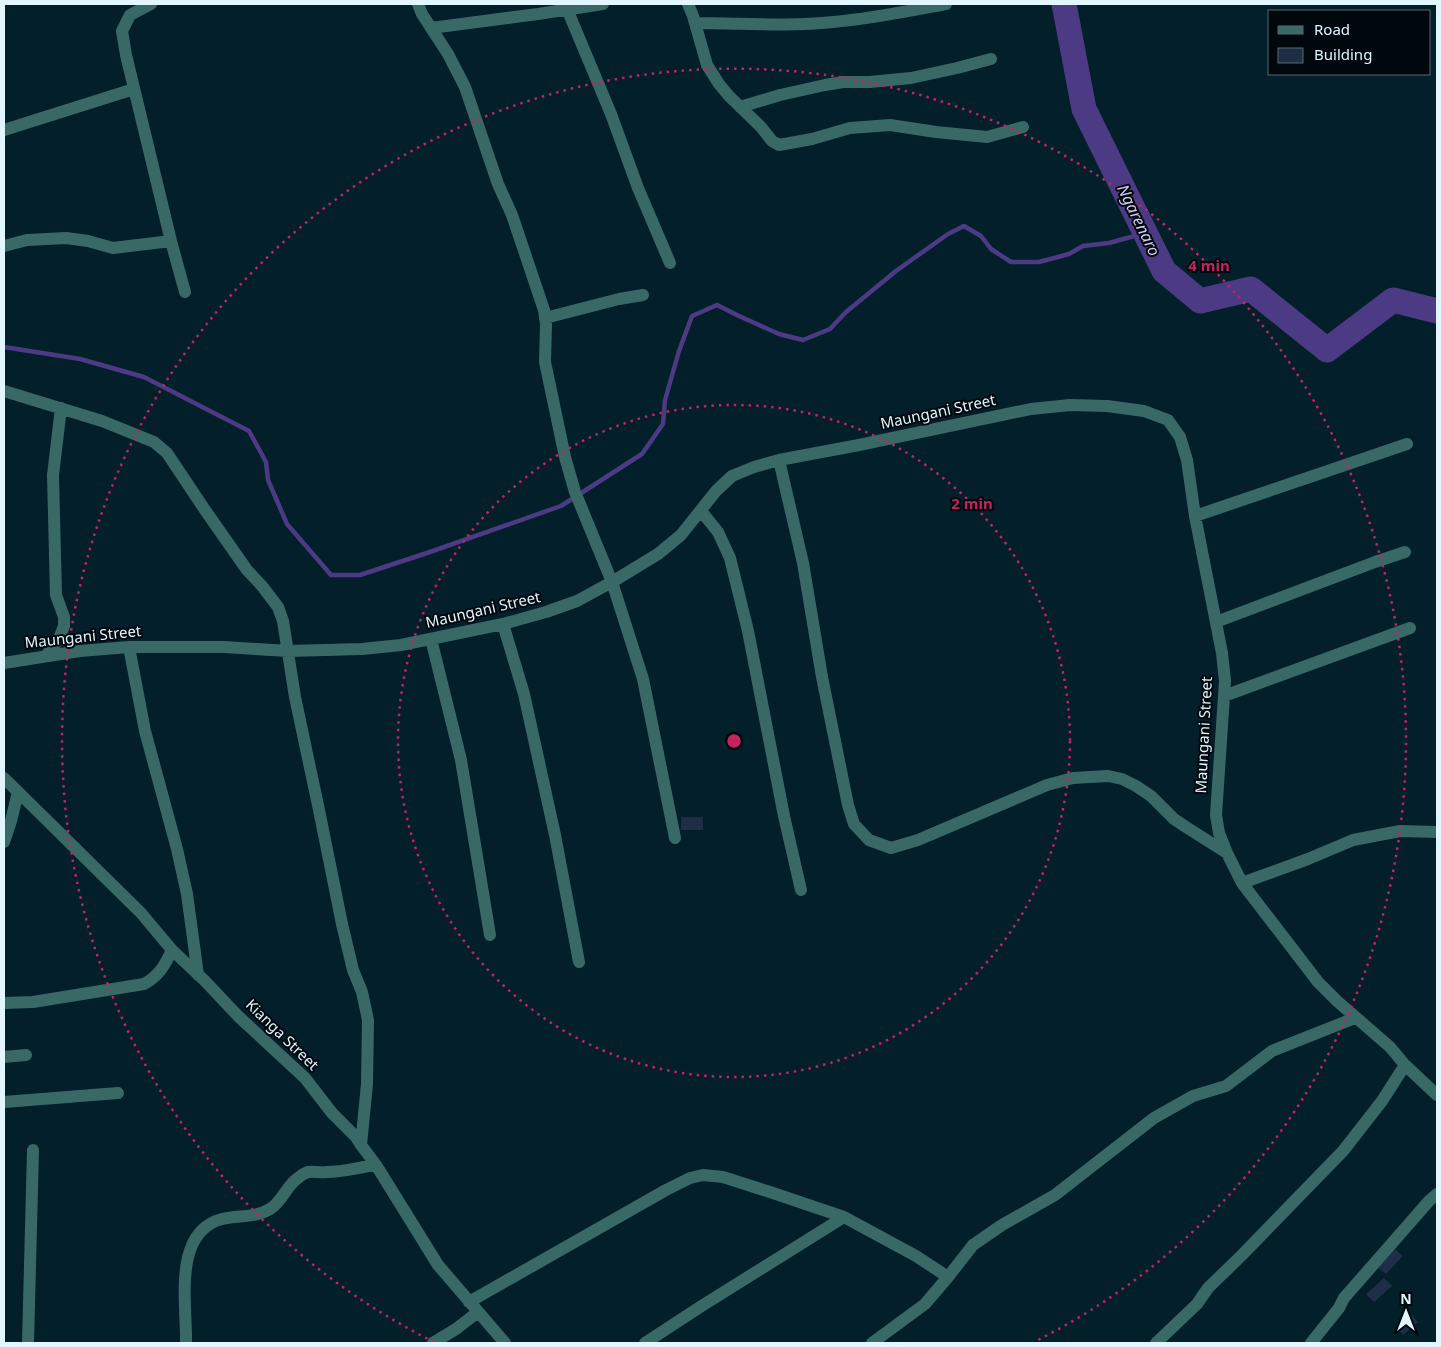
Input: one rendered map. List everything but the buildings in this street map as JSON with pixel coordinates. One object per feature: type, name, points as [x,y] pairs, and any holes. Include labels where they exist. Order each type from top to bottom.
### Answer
[{"type":"street","points":[[151,4],[130,15],[122,31],[134,89],[185,292]]},
{"type":"street","points":[[418,4],[465,87],[498,184],[512,215],[544,310],[545,362],[565,457],[575,492],[612,582],[643,679],[675,838]]},
{"type":"street","points":[[432,28],[603,4]]},
{"type":"street","points":[[688,4],[707,65],[719,84],[772,141],[779,145],[812,139],[850,128],[890,126],[987,137],[1023,127]]},
{"type":"street","points":[[695,23],[775,24],[832,22],[946,4]]},
{"type":"street","points":[[567,9],[670,263]]},
{"type":"street","points":[[740,107],[780,95],[825,85],[843,82],[870,82],[910,78],[957,68],[991,58]]},
{"type":"street","points":[[4,130],[134,89]]},
{"type":"street","points":[[4,246],[27,240],[66,238],[88,241],[114,248],[171,241]]},
{"type":"street","points":[[545,318],[619,299],[643,295]]},
{"type":"street","points":[[4,391],[102,421],[154,442],[167,454],[237,557],[278,607],[283,621],[295,697],[342,924],[362,992],[368,1020],[367,1075],[361,1145]]},
{"type":"street","name":"Maungani Street","points":[[4,663],[46,656],[129,647],[224,647],[288,651],[362,649],[401,645],[503,624],[546,612],[577,600],[612,582],[658,554],[681,535],[716,491],[732,476],[754,467],[779,460],[1031,409],[1070,405],[1107,406],[1144,411],[1168,420],[1180,437],[1187,460],[1195,516],[1222,653],[1225,681],[1216,815],[1219,833],[1227,853],[1242,883],[1318,982],[1354,1018],[1390,1047],[1404,1065],[1437,1095]]},
{"type":"street","points":[[46,656],[59,639],[64,626],[64,617],[56,594],[52,475],[61,408]]},
{"type":"street","points":[[1195,516],[1407,444]]},
{"type":"street","points":[[779,460],[803,563],[822,676],[848,805],[854,824],[869,840],[891,848],[918,840],[1047,785],[1074,778],[1108,776],[1136,786],[1180,823],[1227,853]]},
{"type":"street","points":[[701,511],[718,532],[730,558],[748,631],[800,890]]},
{"type":"street","points":[[1216,622],[1405,552]]},
{"type":"street","points":[[503,624],[524,694],[553,825],[579,962]]},
{"type":"street","points":[[1224,696],[1410,628]]},
{"type":"street","points":[[431,639],[461,760],[490,935]]},
{"type":"street","points":[[129,647],[146,731],[187,894],[198,975]]},
{"type":"street","name":"Kianga Street","points":[[4,778],[142,913],[172,950],[238,1016],[305,1078],[332,1113],[356,1137],[376,1165],[438,1264],[505,1343]]},
{"type":"street","points":[[4,842],[18,792]]},
{"type":"street","points":[[1242,883],[1353,840],[1400,831],[1437,832]]},
{"type":"street","points":[[4,1003],[33,1002],[144,984],[154,979],[162,970],[172,950]]},
{"type":"street","points":[[872,1343],[924,1304],[948,1277],[973,1244],[1055,1195],[1154,1118],[1192,1096],[1226,1086],[1272,1051],[1354,1018]]},
{"type":"street","points":[[4,1057],[26,1055]]},
{"type":"street","points":[[1156,1343],[1197,1304],[1208,1288],[1343,1151],[1382,1101],[1404,1065]]},
{"type":"street","points":[[4,1102],[118,1093]]},
{"type":"street","points":[[28,1343],[33,1150]]},
{"type":"street","points":[[186,1343],[184,1275],[194,1240],[207,1225],[223,1218],[258,1215],[271,1208],[280,1200],[290,1185],[307,1172],[328,1172],[376,1165]]},
{"type":"street","points":[[469,1302],[666,1190],[690,1178],[703,1175],[723,1177],[844,1217],[916,1256],[948,1277]]},
{"type":"street","points":[[1311,1343],[1339,1308],[1344,1298],[1437,1194]]},
{"type":"street","points":[[646,1343],[844,1217]]},
{"type":"street","points":[[433,1343],[456,1329],[478,1312]]},
{"type":"waterway","name":"Ngarenaro","points":[[1064,4],[1084,109],[1164,271],[1200,301],[1251,289],[1327,350],[1393,300],[1437,311]]},
{"type":"waterway","points":[[4,347],[80,359],[144,377],[249,431],[266,462],[268,480],[287,524],[331,575],[360,575],[561,506],[642,454],[663,424],[665,400],[679,351],[692,316],[717,305],[779,334],[803,340],[830,329],[846,312],[896,271],[948,234],[964,226],[981,236],[991,249],[1011,262],[1039,262],[1069,254],[1083,246],[1109,243],[1145,233]]}]
